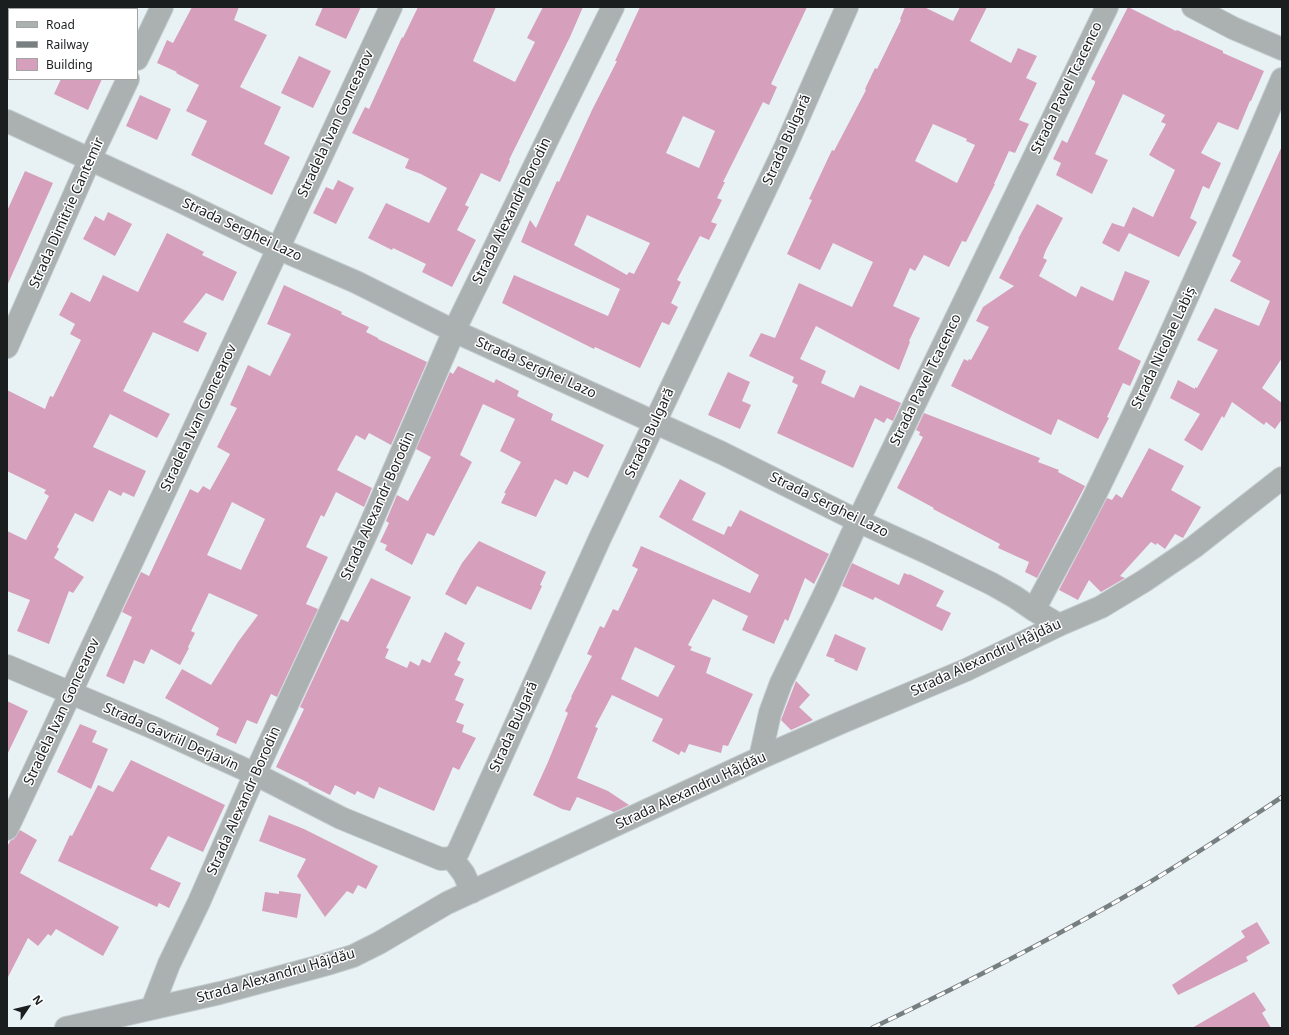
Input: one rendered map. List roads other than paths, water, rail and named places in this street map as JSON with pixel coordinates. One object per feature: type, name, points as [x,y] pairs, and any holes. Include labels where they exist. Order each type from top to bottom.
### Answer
[{"type":"street","points":[[138,57],[162,7]]},
{"type":"street","name":"Stradela Ivan Goncearov","points":[[7,830],[277,248],[391,7]]},
{"type":"street","name":"Strada Alexandr Borodin","points":[[152,1008],[169,964],[199,902],[255,774],[368,530],[454,331],[613,7]]},
{"type":"street","name":"Strada Bulgară","points":[[452,858],[458,852],[600,538],[785,148],[847,7]]},
{"type":"street","name":"Strada Pavel Tcacenco","points":[[760,758],[770,713],[781,683],[1107,7]]},
{"type":"street","points":[[1193,7],[1282,50]]},
{"type":"street","name":"Strada Nicolae Labiș","points":[[1034,610],[1092,502],[1146,389],[1282,79]]},
{"type":"street","name":"Strada Dimitrie Cantemir","points":[[7,347],[90,159],[128,80]]},
{"type":"street","name":"Strada Serghei Lazo","points":[[7,121],[178,200],[277,248],[356,282],[454,331],[722,453],[858,521],[992,584],[1059,624]]},
{"type":"street","name":"Strada Alexandru Hâjdău","points":[[66,1028],[220,993],[353,956],[379,943],[447,903],[760,758],[966,670],[1059,624],[1101,607],[1144,581],[1194,547],[1282,478]]},
{"type":"street","name":"Strada Gavriil Derjavin","points":[[7,666],[154,728],[255,774],[341,818],[441,859],[452,858]]},
{"type":"street","points":[[452,858],[464,874],[472,892]]},
{"type":"railway","points":[[872,1028],[1012,958],[1116,902],[1150,882],[1282,797]]}]
